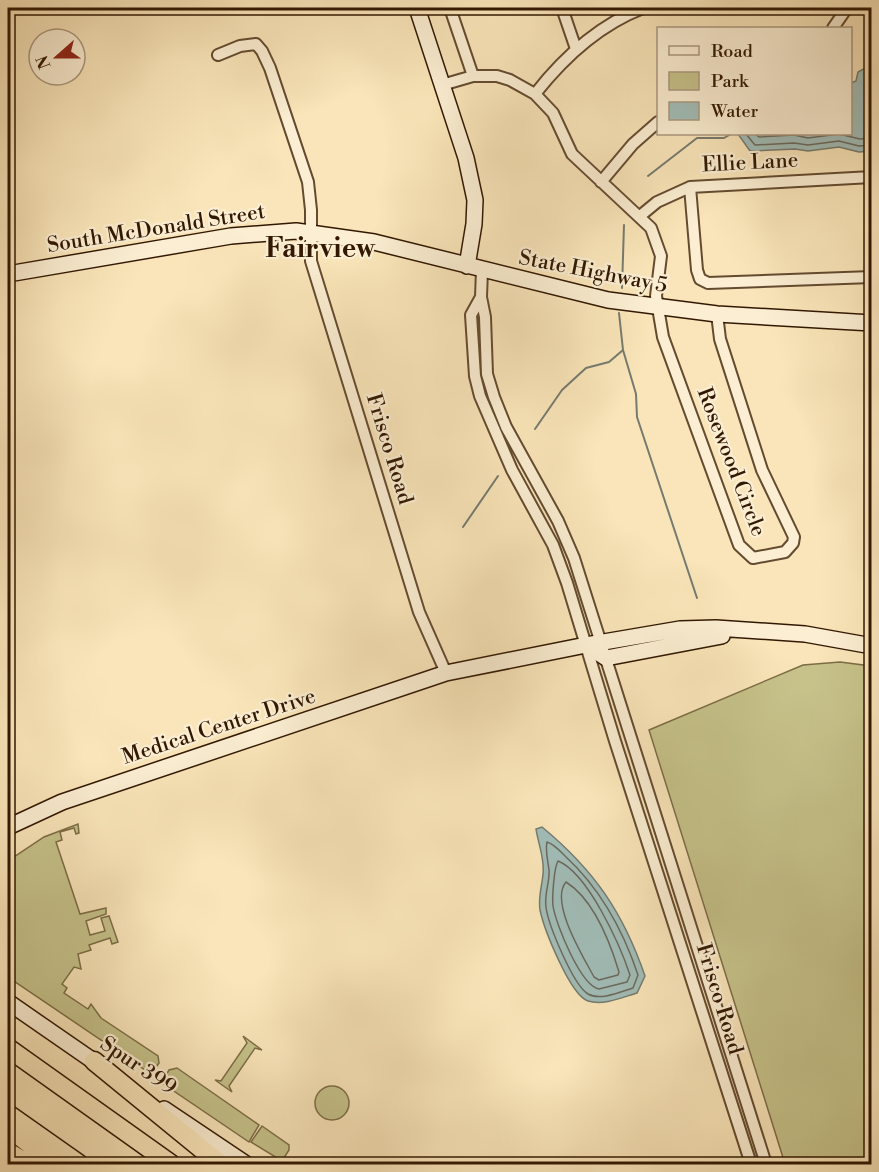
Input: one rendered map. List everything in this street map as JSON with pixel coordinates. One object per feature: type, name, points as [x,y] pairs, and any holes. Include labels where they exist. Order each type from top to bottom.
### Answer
[{"type":"highway","points":[[8,1048],[171,1164]]},
{"type":"highway","points":[[93,1061],[220,1164]]},
{"type":"highway","points":[[8,1114],[79,1164]]},
{"type":"highway","points":[[8,1127],[56,1164]]},
{"type":"highway","points":[[8,1152],[27,1164]]},
{"type":"main road","points":[[417,8],[466,158],[475,200],[475,268]]},
{"type":"main road","name":"South McDonald Street","points":[[8,274],[231,236],[260,232],[311,232]]},
{"type":"main road","name":"State Highway 5","points":[[311,232],[374,242],[590,297],[717,315],[872,323]]},
{"type":"main road","name":"Medical Center Drive","points":[[8,827],[62,802],[446,672],[681,629],[753,631]]},
{"type":"main road","points":[[594,644],[606,658],[753,631],[805,634],[872,646]]},
{"type":"main road","name":"Spur 399","points":[[8,1002],[246,1164]]},
{"type":"main road","points":[[8,1161],[12,1164]]},
{"type":"street","points":[[450,8],[472,76]]},
{"type":"street","points":[[562,8],[576,49]]},
{"type":"street","points":[[535,94],[576,49],[605,27],[643,8]]},
{"type":"street","points":[[834,27],[847,8]]},
{"type":"street","name":"Frisco Road","points":[[218,55],[240,46],[256,44],[262,51],[308,182],[311,261],[419,612],[446,672]]},
{"type":"street","points":[[442,85],[472,76],[497,76],[510,80],[535,94],[553,113],[572,154],[651,228],[661,256],[656,307]]},
{"type":"street","points":[[601,182],[633,144],[657,123]]},
{"type":"street","name":"Ellie Lane","points":[[640,216],[657,202],[690,187],[872,177]]},
{"type":"street","points":[[690,187],[697,270],[700,279],[708,283],[872,277]]},
{"type":"street","points":[[475,268],[486,317],[485,344],[490,382],[506,427],[558,521],[574,558],[594,644]]},
{"type":"street","points":[[481,297],[471,315],[475,376],[480,396],[517,477],[553,545],[594,644]]},
{"type":"street","name":"Rosewood Circle","points":[[656,307],[663,337],[739,545],[753,558],[764,558],[790,548],[793,543],[793,530],[762,470],[720,339],[717,315]]},
{"type":"street","points":[[517,477],[529,471]]},
{"type":"street","name":"Frisco Road","points":[[594,644],[637,807],[751,1164]]},
{"type":"street","points":[[606,658],[766,1164]]},
{"type":"street","points":[[637,807],[651,803]]},
{"type":"street","points":[[703,1012],[717,1008]]},
{"type":"green space","points":[[840,662],[871,666],[871,1164],[785,1164],[649,730],[803,665]]},
{"type":"green space","points":[[78,824],[79,833],[76,834],[74,828],[60,832],[62,840],[56,842],[80,914],[106,908],[106,914],[86,921],[90,935],[105,931],[101,918],[109,916],[118,942],[112,944],[110,938],[89,945],[91,950],[78,954],[81,969],[74,967],[62,984],[67,988],[64,993],[88,1009],[91,1004],[101,1018],[158,1056],[159,1063],[151,1074],[8,977],[8,861],[44,837]]},
{"type":"green space","points":[[243,1036],[262,1050],[255,1048],[229,1086],[232,1092],[215,1080],[221,1081],[247,1043]]},
{"type":"green space","points":[[177,1068],[259,1125],[249,1142],[162,1083],[169,1070]]},
{"type":"green space","points":[[332,1086],[344,1091],[349,1103],[344,1115],[332,1120],[320,1115],[315,1103],[320,1091]]},
{"type":"green space","points":[[262,1126],[289,1145],[289,1150],[282,1161],[251,1142]]},
{"type":"water","points":[[867,67],[871,68],[871,151],[859,152],[839,147],[808,151],[795,149],[750,151],[739,135],[852,135],[852,83],[856,81],[858,72]]},
{"type":"water","points":[[542,827],[592,876],[616,912],[645,976],[637,993],[607,1002],[588,1001],[573,987],[566,975],[552,946],[540,910],[543,868],[536,829]]},
{"type":"waterway","points":[[648,176],[697,138],[724,138],[729,135]]},
{"type":"waterway","points":[[622,288],[624,225]]},
{"type":"waterway","points":[[535,429],[562,390],[586,368],[609,362],[623,350],[619,313]]},
{"type":"waterway","points":[[623,350],[636,394],[637,417],[697,598]]},
{"type":"waterway","points":[[463,527],[498,476]]},
{"type":"district","name":"Fairview","points":[[320,249]]}]
